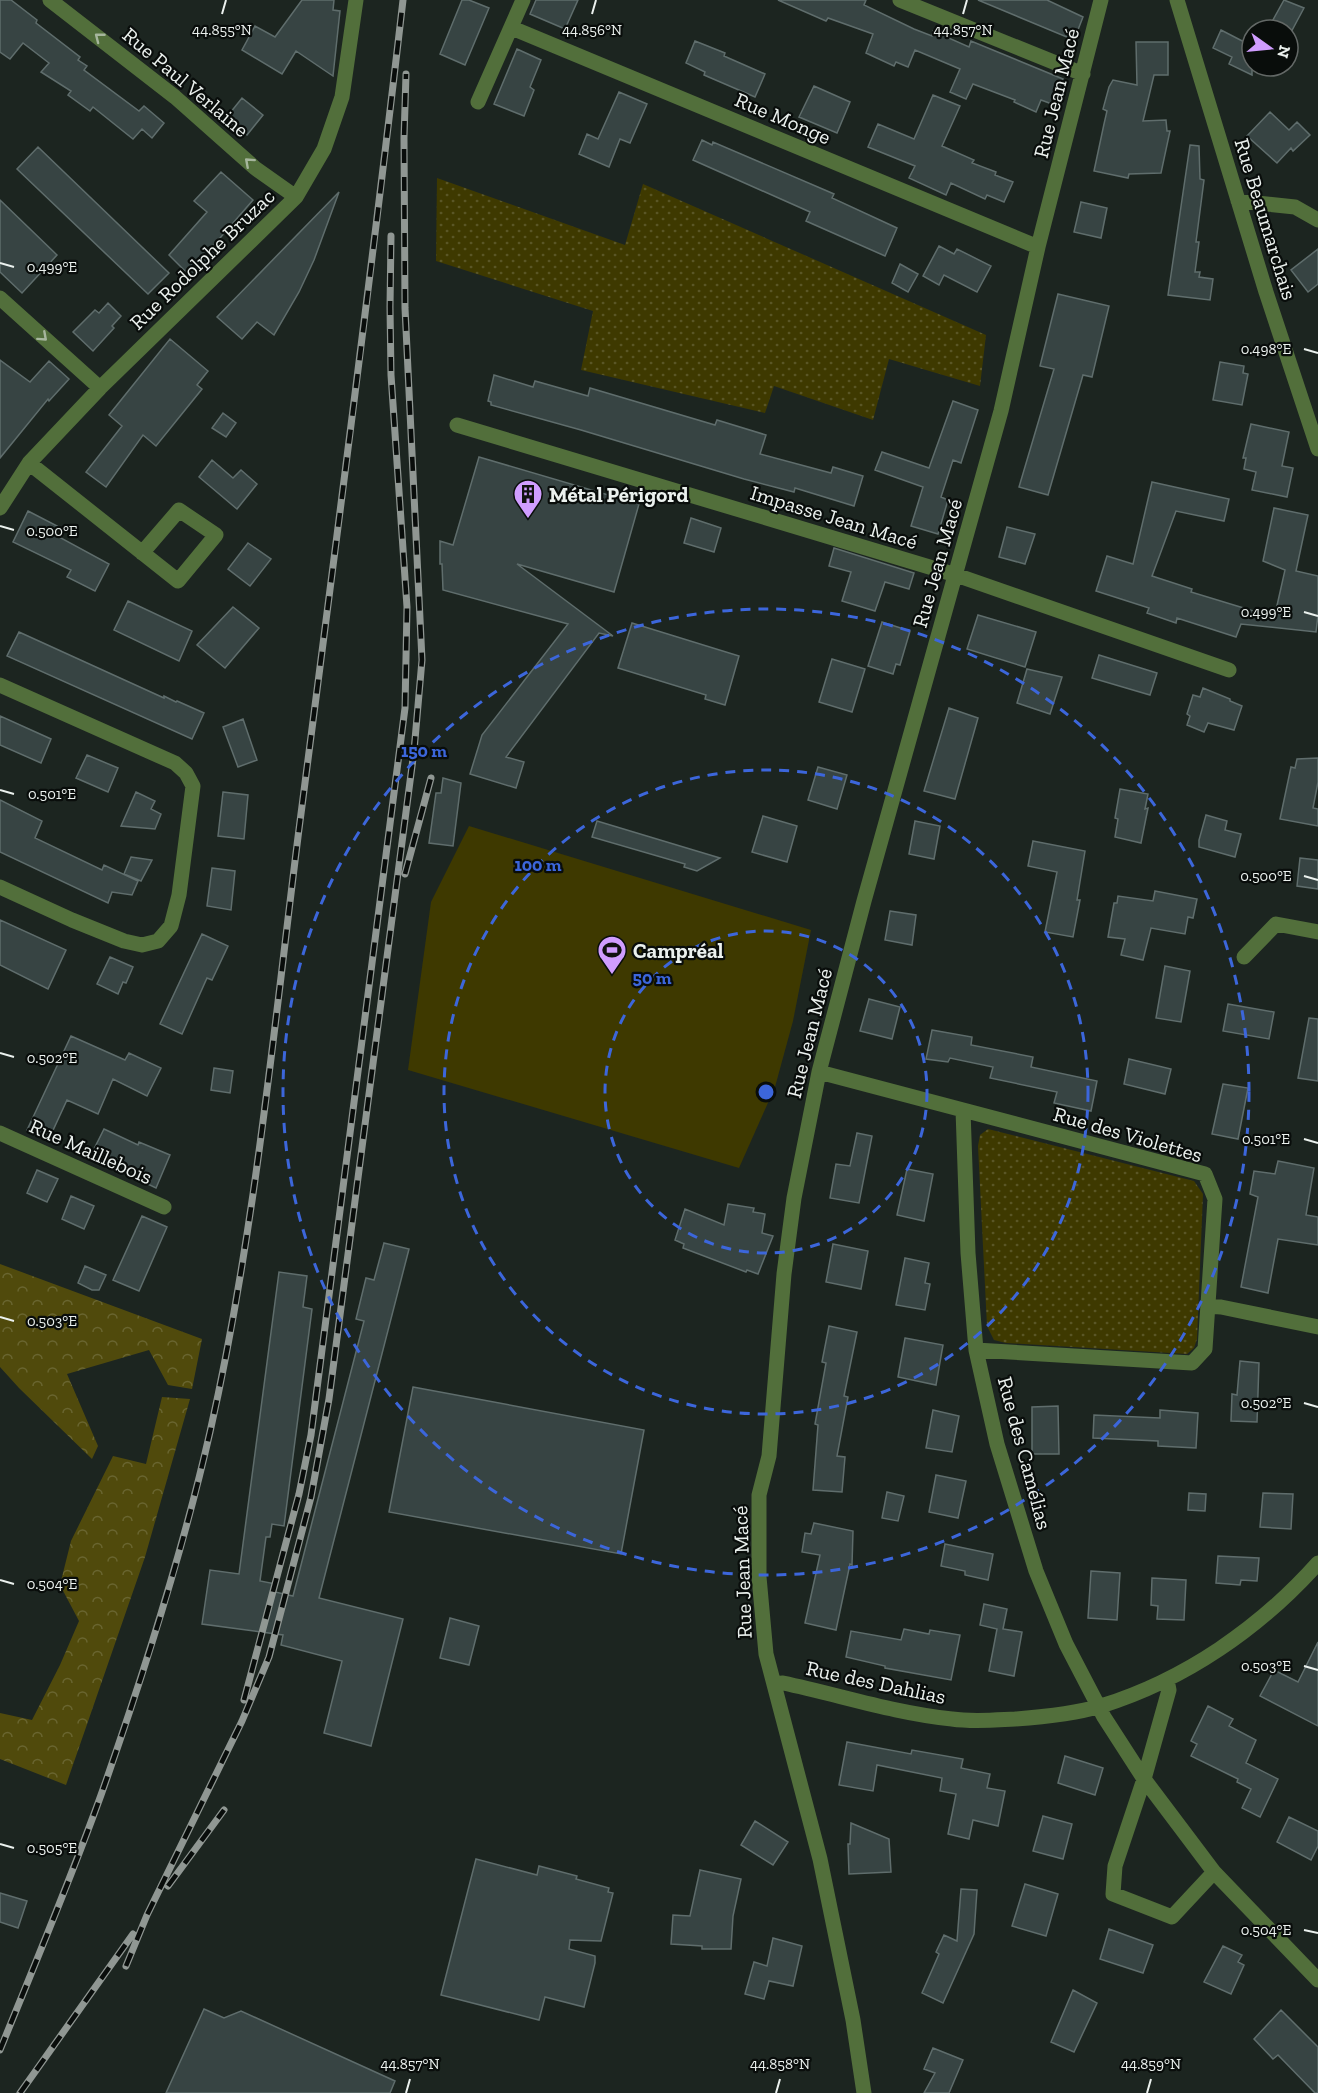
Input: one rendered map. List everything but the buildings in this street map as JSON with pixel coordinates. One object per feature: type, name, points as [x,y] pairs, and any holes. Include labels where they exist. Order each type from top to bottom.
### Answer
[{"type":"street","name":"Rue Paul Verlaine","points":[[50,0],[175,97],[255,168],[296,197]]},
{"type":"street","name":"Rue Rodolphe Bruzac","points":[[0,508],[29,463],[100,388],[296,197],[324,149],[342,97],[356,0]]},
{"type":"street","points":[[478,102],[523,0]]},
{"type":"street","points":[[900,0],[1083,74]]},
{"type":"street","name":"Rue Jean Macé","points":[[864,2093],[853,2020],[820,1859],[766,1654],[759,1576],[759,1496],[769,1456],[784,1274],[794,1198],[819,1072],[861,912],[1001,411],[1038,247],[1101,0]]},
{"type":"street","name":"Rue Beaumarchais","points":[[1177,0],[1266,292],[1318,449]]},
{"type":"street","name":"Rue Monge","points":[[512,28],[1038,247]]},
{"type":"street","points":[[1238,201],[1295,207],[1318,220]]},
{"type":"street","points":[[0,297],[100,388]]},
{"type":"street","name":"Impasse Jean Macé","points":[[458,425],[956,575],[1229,670]]},
{"type":"street","points":[[29,463],[142,553],[178,581],[216,535],[179,510],[142,553]]},
{"type":"street","points":[[0,685],[175,763],[186,772],[193,786],[179,895],[171,926],[158,941],[142,945],[124,941],[0,887]]},
{"type":"street","points":[[1244,957],[1276,924],[1318,932]]},
{"type":"street","name":"Rue des Violettes","points":[[819,1072],[1205,1174],[1215,1199],[1208,1306],[1205,1349],[1192,1364],[976,1350]]},
{"type":"street","name":"Rue des Camélias","points":[[963,1110],[968,1253],[976,1350],[998,1444],[1036,1571],[1066,1644],[1104,1717],[1144,1779],[1214,1872],[1318,1980]]},
{"type":"street","name":"Rue Maillebois","points":[[0,1133],[164,1208]]},
{"type":"street","points":[[1208,1306],[1318,1327]]},
{"type":"street","name":"Rue des Dahlias","points":[[774,1684],[783,1683],[836,1694],[899,1712],[954,1720],[986,1721],[1043,1717],[1100,1706],[1167,1680],[1225,1646],[1272,1610],[1318,1563]]},
{"type":"street","points":[[1167,1680],[1169,1690],[1144,1779],[1115,1866],[1113,1894],[1172,1917],[1214,1872]]},
{"type":"shaded area","points":[[437,178],[625,245],[643,184],[986,335],[980,386],[889,359],[873,420],[774,386],[765,413],[581,370],[593,311],[436,261]]},
{"type":"shaded area","name":"Campréal","points":[[469,826],[811,930],[793,1021],[775,1087],[739,1168],[408,1070],[431,902]]},
{"type":"shaded area","points":[[988,1129],[1194,1181],[1203,1194],[1197,1339],[1194,1348],[1187,1354],[1006,1343],[994,1340],[987,1326],[978,1146],[980,1135]]},
{"type":"green space","points":[[0,1264],[202,1339],[192,1389],[168,1385],[149,1350],[67,1374],[98,1446],[92,1459],[0,1367]]},
{"type":"green space","points":[[162,1397],[190,1399],[145,1557],[66,1785],[0,1759],[0,1713],[32,1720],[79,1621],[60,1585],[71,1541],[113,1456],[146,1464]]},
{"type":"railway","points":[[0,2050],[89,1827],[147,1660],[199,1478],[225,1359],[251,1211],[261,1136],[403,0]]},
{"type":"railway","points":[[126,1966],[147,1915],[242,1721],[269,1657],[311,1497],[329,1399],[414,751],[422,660],[405,308],[406,74]]},
{"type":"railway","points":[[244,1700],[299,1494],[311,1435],[405,708],[407,607],[391,375],[391,236]]},
{"type":"railway","points":[[405,874],[431,778]]},
{"type":"railway","points":[[168,1886],[224,1810]]},
{"type":"railway","points":[[20,2093],[133,1934]]},
{"type":"place","name":"Métal Périgord","points":[[528,520]]},
{"type":"place","name":"Campréal","points":[[612,976]]}]
